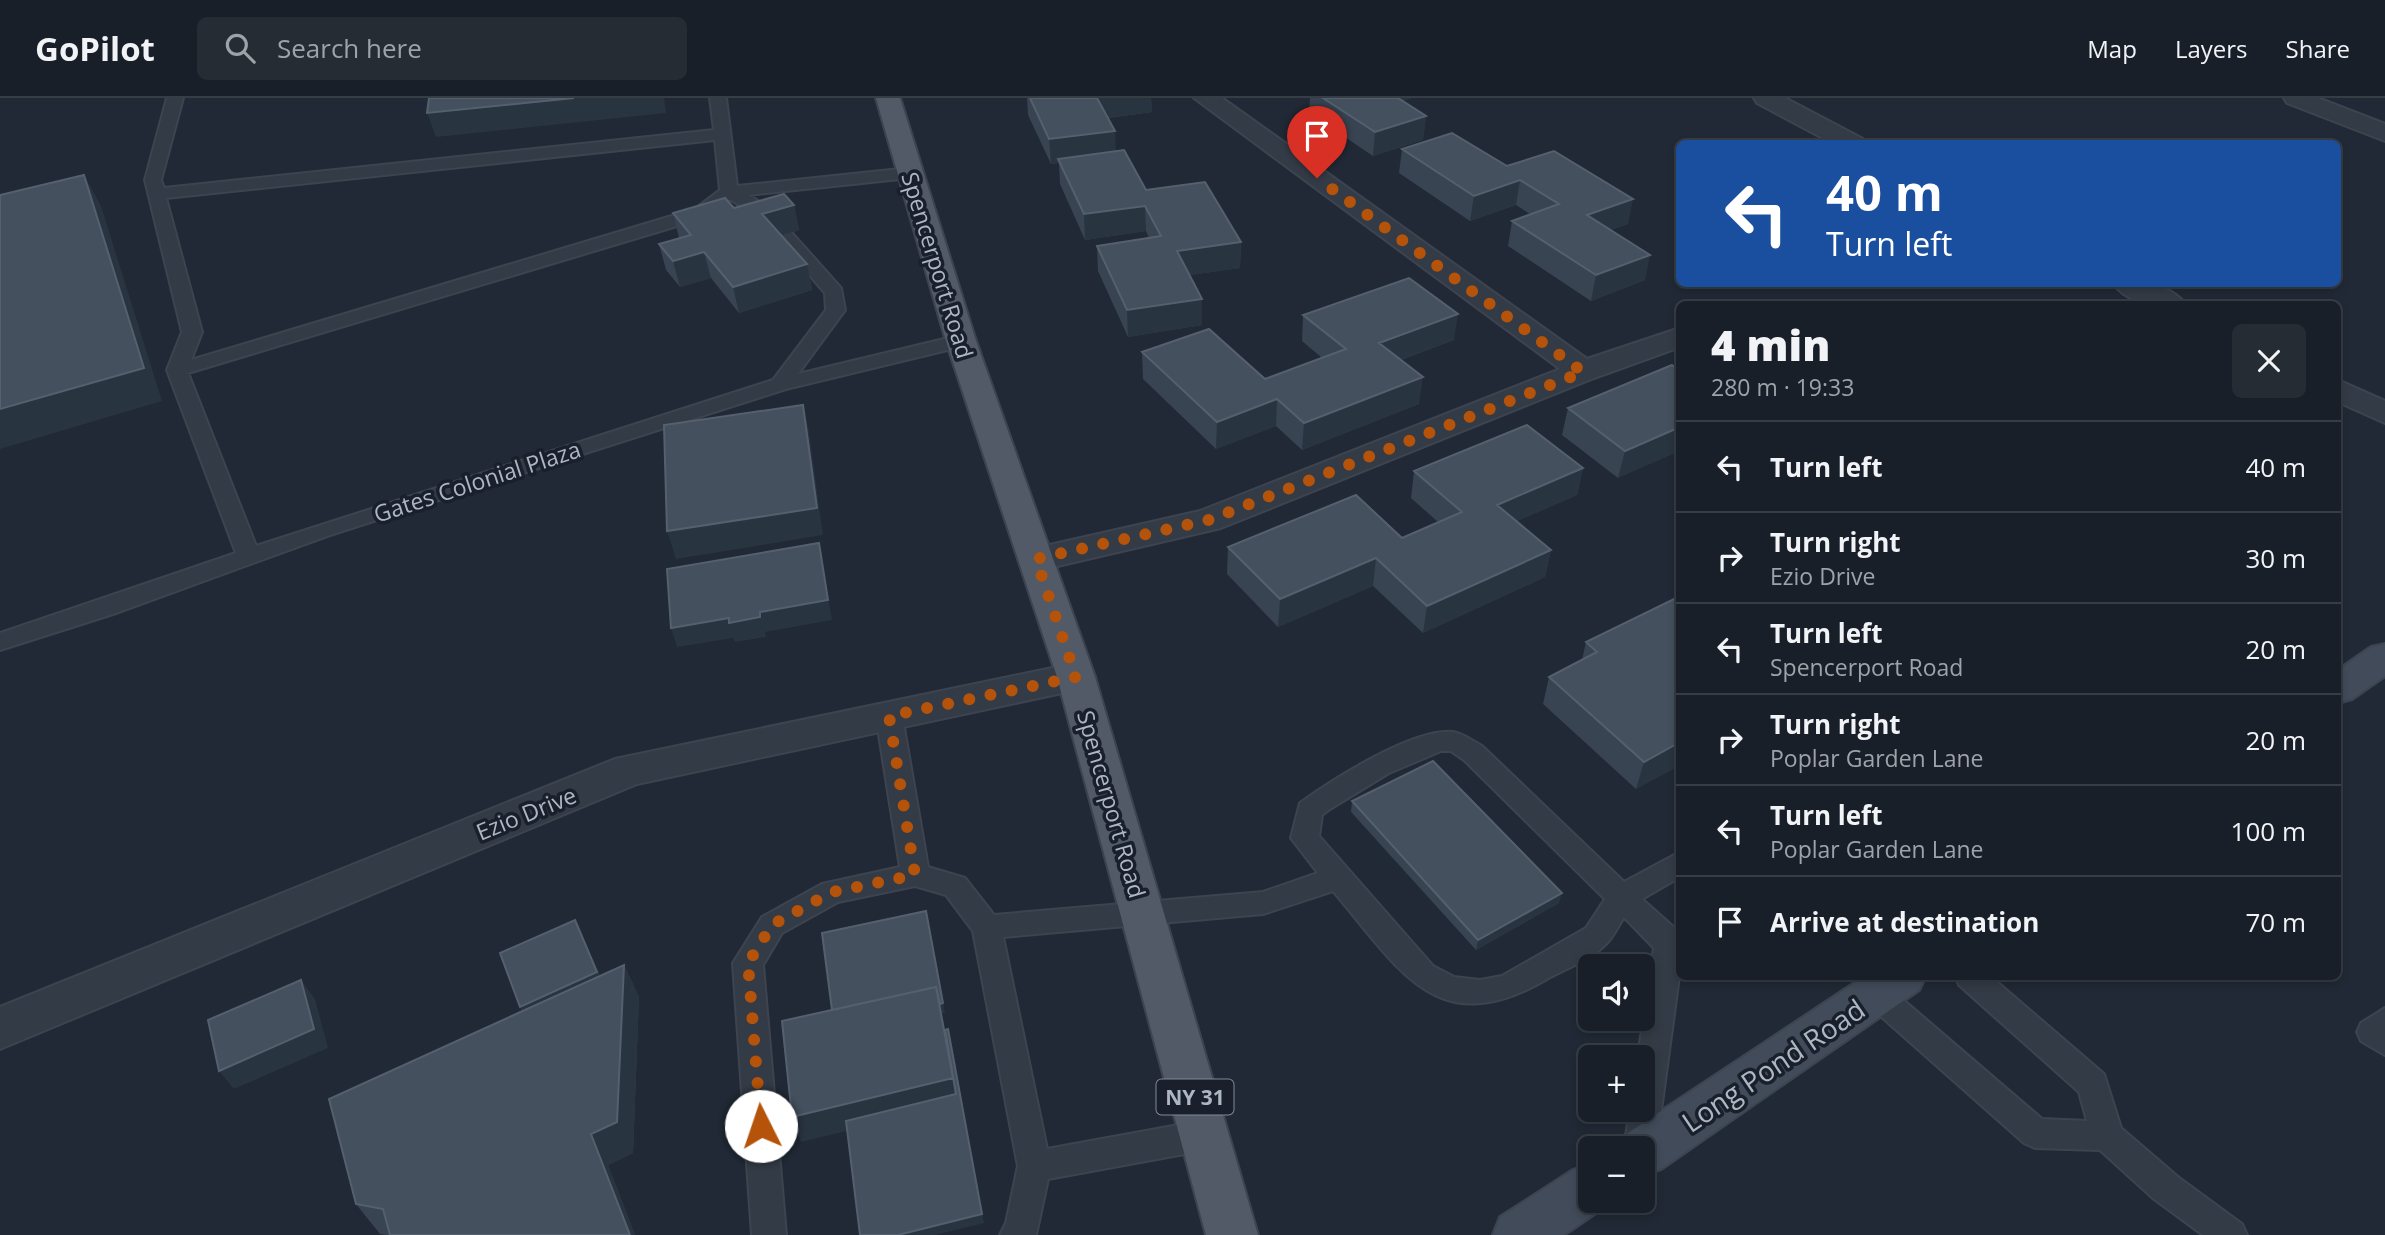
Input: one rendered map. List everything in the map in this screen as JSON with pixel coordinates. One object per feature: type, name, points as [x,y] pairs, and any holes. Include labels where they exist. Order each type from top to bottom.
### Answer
[{"type":"main road","name":"Spencerport Road","points":[[888,98],[961,341],[1076,677],[1232,1235]]},
{"type":"main road","points":[[2341,687],[2385,657]]},
{"type":"main road","name":"Long Pond Road","points":[[1655,1144],[1890,986]]},
{"type":"main road","points":[[1519,1235],[1578,1196]]},
{"type":"street","points":[[1206,98],[1583,372]]},
{"type":"street","points":[[1766,98],[1846,140]]},
{"type":"street","points":[[2297,98],[2385,133]]},
{"type":"street","points":[[2135,287],[2164,301]]},
{"type":"street","points":[[1036,559],[1209,520],[1583,372],[1676,338]]},
{"type":"street","points":[[2341,391],[2385,413]]},
{"type":"street","name":"Ezio Drive","points":[[0,1028],[630,770],[1076,677]]},
{"type":"lane","points":[[175,98],[153,180],[192,332],[177,370],[249,557]]},
{"type":"lane","points":[[718,98],[729,192]]},
{"type":"lane","points":[[157,194],[722,134]]},
{"type":"lane","points":[[177,370],[701,213],[729,192],[910,173]]},
{"type":"lane","points":[[729,192],[759,208],[769,220]]},
{"type":"lane","points":[[780,384],[836,310],[834,292],[785,236]]},
{"type":"lane","name":"Gates Colonial Plaza","points":[[0,642],[249,557],[780,384],[961,341]]},
{"type":"lane","points":[[889,716],[915,875]]},
{"type":"lane","points":[[1642,1136],[1674,944],[1622,897],[1473,753],[1454,742],[1430,743],[1335,790],[1309,810],[1305,838],[1423,975],[1449,989],[1480,993],[1508,987],[1596,936],[1622,897],[1676,865]]},
{"type":"lane","points":[[769,1235],[748,963],[772,925],[832,892],[915,875],[955,886],[987,927],[1034,1167],[1021,1232],[1017,1235]]},
{"type":"lane","points":[[987,927],[1263,904],[1338,878]]},
{"type":"lane","points":[[1974,980],[2093,1084],[2107,1136],[2166,1188],[2230,1235]]},
{"type":"lane","points":[[1890,986],[2035,1133],[2107,1136]]},
{"type":"lane","points":[[2385,1021],[2372,1032],[2385,1042]]},
{"type":"lane","points":[[1034,1167],[1206,1135]]},
{"type":"building","points":[[429,98],[574,98],[427,113]]},
{"type":"building","points":[[1030,98],[1097,98],[1115,131],[1049,139]]},
{"type":"building","points":[[1323,98],[1398,98],[1426,116],[1375,132]]},
{"type":"building","points":[[1452,133],[1507,166],[1554,151],[1633,199],[1587,215],[1650,255],[1596,275],[1512,221],[1559,204],[1520,180],[1474,196],[1402,149]]},
{"type":"building","points":[[1124,150],[1146,190],[1205,182],[1241,242],[1177,251],[1202,299],[1127,310],[1097,246],[1161,236],[1145,206],[1084,214],[1058,159]]},
{"type":"building","points":[[84,175],[144,368],[0,409],[0,195]]},
{"type":"building","points":[[784,194],[794,205],[762,214],[807,264],[733,287],[704,252],[673,261],[659,244],[691,235],[673,213],[725,198],[734,208]]},
{"type":"building","points":[[1409,278],[1458,314],[1379,343],[1423,377],[1304,423],[1277,399],[1217,422],[1142,352],[1209,329],[1265,379],[1346,349],[1303,315]]},
{"type":"building","points":[[1672,365],[1676,368],[1676,429],[1625,451],[1568,408]]},
{"type":"building","points":[[803,405],[817,508],[667,531],[664,425]]},
{"type":"building","points":[[1527,425],[1583,468],[1497,505],[1551,550],[1427,606],[1376,558],[1280,599],[1228,547],[1356,495],[1402,538],[1462,512],[1414,471]]},
{"type":"building","points":[[819,543],[828,600],[760,612],[760,617],[729,623],[729,618],[671,628],[667,569]]},
{"type":"building","points":[[1676,598],[1676,744],[1644,762],[1549,677],[1597,652],[1586,642]]},
{"type":"building","points":[[1433,761],[1562,893],[1478,940],[1352,801]]},
{"type":"building","points":[[926,911],[943,1003],[940,1004],[936,987],[832,1010],[822,933]]},
{"type":"building","points":[[575,920],[597,972],[520,1007],[500,953]]},
{"type":"building","points":[[624,965],[617,1122],[591,1134],[630,1235],[390,1235],[383,1209],[356,1204],[329,1099]]},
{"type":"building","points":[[301,980],[314,1029],[219,1071],[208,1020]]},
{"type":"building","points":[[936,987],[953,1078],[792,1117],[782,1021]]},
{"type":"building","points":[[948,1029],[982,1214],[898,1235],[860,1235],[846,1121],[956,1094],[945,1030]]},
{"type":"route","points":[[761,1126],[748,963],[772,925],[832,892],[915,875],[889,716],[1076,677],[1036,559],[1130,540],[1209,520],[1583,372],[1317,178]]}]
